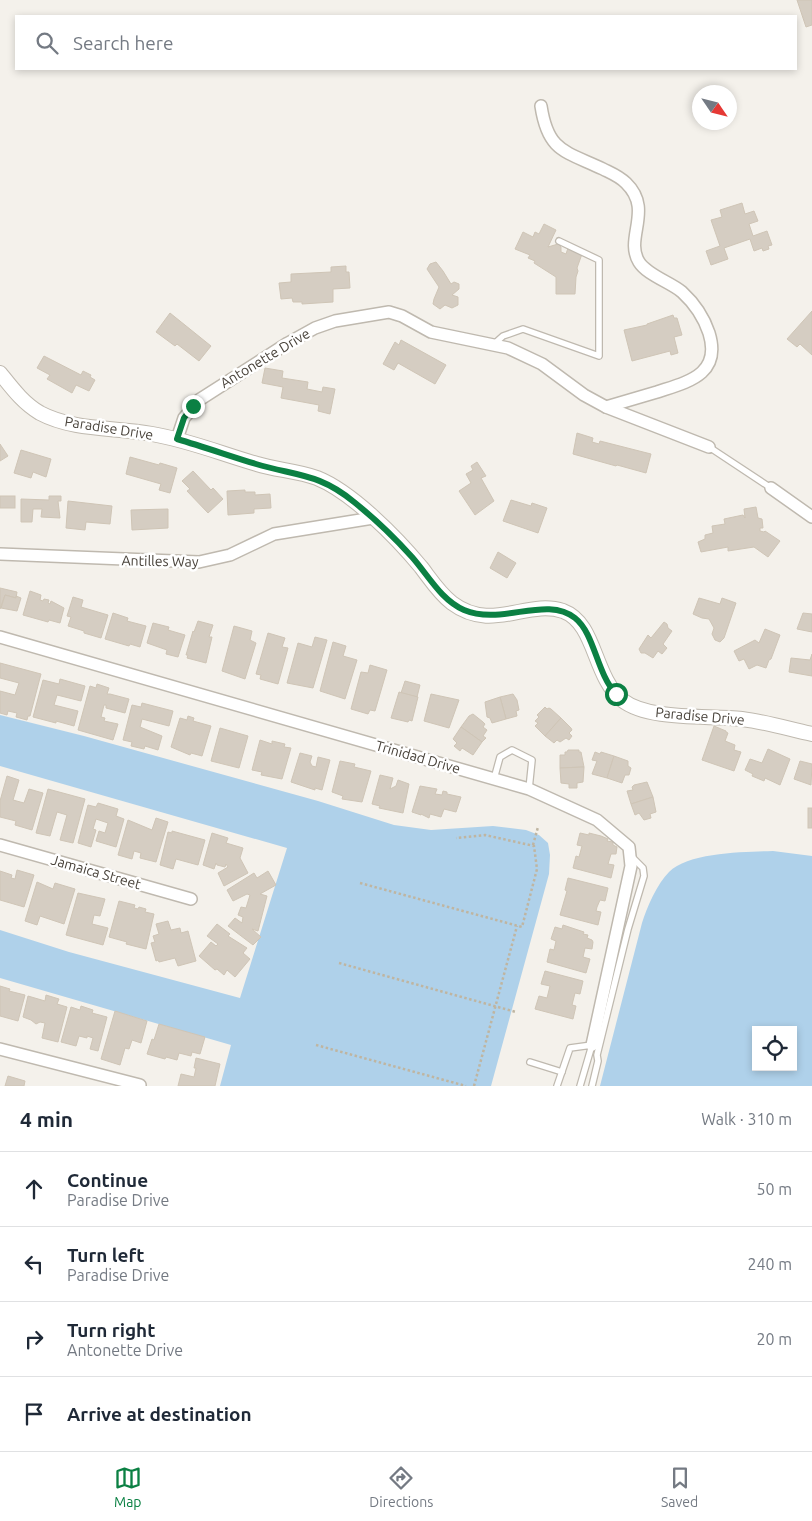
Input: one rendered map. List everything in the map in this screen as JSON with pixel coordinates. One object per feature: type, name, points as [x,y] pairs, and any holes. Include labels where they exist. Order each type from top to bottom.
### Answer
[{"type":"street","points":[[542,106],[545,127],[555,144],[567,152],[616,175],[630,187],[636,197],[639,209],[635,242],[638,260],[644,267],[676,288],[689,300],[704,321],[712,346],[709,361],[702,373],[690,382],[606,408]]},
{"type":"street","name":"Antonette Drive","points":[[177,439],[184,418],[193,406],[206,395],[288,343],[315,328],[335,321],[389,312],[402,316],[431,332],[508,348],[542,364],[584,396],[606,408],[708,447]]},
{"type":"street","name":"Paradise Drive","points":[[0,373],[23,400],[40,413],[50,417],[75,425],[140,432],[177,439],[258,465],[316,478],[340,490],[411,556],[442,594],[458,607],[484,615],[499,616],[545,609],[558,610],[570,614],[579,622],[586,633],[600,670],[611,688],[620,699],[632,706],[653,713],[753,721],[812,734]]},
{"type":"street","points":[[772,488],[812,517]]},
{"type":"street","name":"Antilles Way","points":[[0,554],[199,562],[230,555],[274,534],[372,518]]},
{"type":"street","name":"Trinidad Drive","points":[[0,637],[529,789],[596,820],[629,847],[630,856]]},
{"type":"street","name":"Jamaica Street","points":[[0,845],[191,899]]},
{"type":"street","points":[[592,1045],[631,866],[630,856]]},
{"type":"street","points":[[0,1049],[140,1086]]},
{"type":"lane","points":[[493,345],[503,336],[524,330],[599,356],[599,260],[559,241]]},
{"type":"lane","points":[[708,447],[772,488]]},
{"type":"lane","points":[[494,778],[500,757],[512,750],[532,760],[529,789]]},
{"type":"lane","points":[[592,1086],[598,1061],[597,1055],[628,929],[644,876],[642,868],[630,856]]},
{"type":"lane","points":[[557,1086],[570,1048],[592,1045],[580,1086]]},
{"type":"lane","points":[[530,1062],[562,1072]]},
{"type":"path","points":[[360,883],[522,927],[537,869],[533,845],[538,826]]},
{"type":"path","points":[[456,838],[485,835],[533,845]]},
{"type":"path","points":[[474,1086],[517,925]]},
{"type":"path","points":[[339,963],[516,1012]]},
{"type":"path","points":[[316,1045],[466,1086]]},
{"type":"water","points":[[0,715],[84,736],[318,801],[394,825],[431,830],[493,826],[526,830],[539,835],[548,843],[550,855],[549,874],[491,1086],[220,1086],[231,1045],[0,978],[0,930],[69,952],[240,998],[287,848],[0,766]]},
{"type":"water","points":[[773,851],[812,856],[812,1086],[600,1086],[642,923],[660,883],[678,865],[690,860],[718,854]]},
{"type":"building","points":[[797,0],[812,0],[812,25],[806,27]]},
{"type":"building","points":[[742,203],[745,214],[754,211],[758,221],[749,224],[753,236],[767,231],[772,245],[768,246],[769,249],[763,251],[762,248],[754,251],[750,239],[724,248],[728,259],[711,265],[706,251],[720,246],[711,220],[722,217],[720,210]]},
{"type":"building","points":[[544,224],[556,230],[548,247],[558,244],[561,247],[561,252],[566,254],[568,248],[582,254],[577,268],[575,294],[556,294],[556,277],[528,258],[530,255],[515,249],[523,232],[533,237],[535,232],[539,234]]},
{"type":"building","points":[[436,262],[451,284],[454,282],[459,284],[459,289],[452,295],[458,297],[458,305],[452,308],[445,305],[440,309],[433,304],[439,287],[427,269],[430,264]]},
{"type":"building","points":[[346,266],[346,272],[349,272],[350,288],[333,289],[333,302],[302,304],[302,302],[293,302],[292,298],[281,299],[279,283],[291,282],[291,274],[331,272],[331,267]]},
{"type":"building","points":[[812,311],[812,355],[800,344],[797,347],[787,339]]},
{"type":"building","points":[[170,313],[211,346],[199,361],[177,344],[175,346],[156,332]]},
{"type":"building","points":[[673,315],[674,318],[677,318],[682,335],[674,337],[678,353],[671,355],[670,351],[632,361],[624,330],[647,325]]},
{"type":"building","points":[[401,340],[446,365],[435,384],[398,363],[394,370],[383,364],[395,342],[399,345]]},
{"type":"building","points":[[44,356],[81,375],[83,371],[91,375],[90,377],[95,380],[89,391],[76,385],[72,393],[47,379],[50,375],[37,368]]},
{"type":"building","points":[[265,368],[283,371],[282,378],[308,382],[307,389],[322,392],[323,387],[335,389],[330,414],[318,411],[319,405],[281,398],[283,387],[262,383]]},
{"type":"building","points":[[577,433],[593,438],[592,442],[599,444],[600,441],[651,454],[646,473],[573,454]]},
{"type":"building","points":[[0,444],[8,456],[0,461]]},
{"type":"building","points":[[21,450],[51,459],[46,477],[33,472],[31,478],[14,473]]},
{"type":"building","points":[[130,457],[177,468],[170,493],[159,490],[161,484],[126,474]]},
{"type":"building","points":[[477,462],[486,476],[481,478],[494,501],[475,515],[459,491],[471,483],[466,474],[473,470],[471,466]]},
{"type":"building","points":[[193,471],[211,490],[213,488],[223,499],[208,513],[187,491],[190,489],[182,481]]},
{"type":"building","points":[[245,490],[245,492],[255,492],[255,495],[270,494],[271,508],[254,509],[254,513],[228,515],[227,491]]},
{"type":"building","points":[[0,496],[15,496],[15,508],[0,508]]},
{"type":"building","points":[[49,496],[61,496],[61,501],[58,501],[60,518],[41,517],[42,509],[33,509],[32,522],[21,522],[21,499],[49,500]]},
{"type":"building","points":[[511,500],[531,506],[532,503],[547,508],[538,533],[503,521]]},
{"type":"building","points":[[68,501],[112,506],[110,524],[86,522],[85,530],[66,528]]},
{"type":"building","points":[[756,507],[758,518],[762,519],[763,528],[760,528],[760,531],[765,531],[780,541],[768,557],[754,547],[728,551],[728,547],[701,552],[698,542],[705,539],[705,535],[713,533],[712,526],[725,524],[724,519],[743,515],[745,518],[744,509]]},
{"type":"building","points":[[168,509],[168,528],[132,530],[131,510]]},
{"type":"building","points":[[498,552],[516,563],[507,578],[490,568]]},
{"type":"building","points":[[0,588],[17,592],[16,598],[5,595],[0,609]]},
{"type":"building","points":[[30,591],[41,595],[40,600],[49,600],[48,603],[50,604],[51,601],[64,608],[60,623],[49,620],[48,622],[23,615]]},
{"type":"building","points":[[5,595],[21,598],[17,611],[1,608]]},
{"type":"building","points":[[73,597],[83,600],[81,607],[108,615],[101,638],[68,626],[71,617],[67,616]]},
{"type":"building","points":[[699,598],[720,604],[722,598],[736,603],[724,638],[720,642],[715,640],[712,634],[714,628],[709,619],[693,614]]},
{"type":"building","points":[[113,613],[128,618],[127,621],[146,626],[140,647],[105,639]]},
{"type":"building","points":[[803,613],[812,614],[812,632],[797,629]]},
{"type":"building","points":[[198,621],[213,625],[209,637],[212,637],[206,663],[187,658],[188,655],[186,655]]},
{"type":"building","points":[[664,622],[672,631],[663,644],[667,648],[662,654],[658,651],[653,658],[645,653],[641,653],[639,649],[648,635],[651,638]]},
{"type":"building","points":[[153,623],[169,627],[168,630],[185,635],[178,657],[166,654],[167,650],[147,643]]},
{"type":"building","points":[[234,626],[252,631],[250,640],[256,643],[245,679],[222,671]]},
{"type":"building","points":[[765,629],[780,635],[771,659],[766,668],[757,665],[749,669],[744,659],[739,661],[734,651],[755,640],[759,643]]},
{"type":"building","points":[[268,633],[285,638],[282,647],[288,648],[278,684],[260,679],[261,675],[256,674]]},
{"type":"building","points":[[315,637],[327,640],[313,688],[287,683],[298,643],[312,647]]},
{"type":"building","points":[[333,642],[346,646],[343,656],[357,660],[345,699],[320,691]]},
{"type":"building","points":[[812,654],[812,676],[789,672],[791,658],[810,660]]},
{"type":"building","points":[[0,663],[41,674],[30,716],[28,716],[27,720],[16,717],[17,713],[8,711],[7,715],[0,713],[0,691],[15,695],[19,683],[0,678]]},
{"type":"building","points":[[370,665],[387,670],[375,711],[370,710],[368,714],[351,709],[361,672],[368,673]]},
{"type":"building","points":[[60,679],[85,686],[81,701],[57,695],[54,705],[78,711],[74,726],[33,717],[43,680],[59,684]]},
{"type":"building","points":[[405,681],[420,685],[417,697],[401,693]]},
{"type":"building","points":[[97,684],[109,688],[107,694],[129,699],[125,713],[106,708],[106,705],[104,705],[101,717],[105,718],[104,721],[118,724],[113,740],[78,730],[90,686],[96,688]]},
{"type":"building","points":[[399,692],[418,697],[412,721],[409,720],[408,722],[391,718]]},
{"type":"building","points":[[431,694],[459,700],[449,728],[424,721]]},
{"type":"building","points":[[513,694],[517,700],[519,710],[516,711],[517,716],[506,719],[500,697]]},
{"type":"building","points":[[500,697],[506,719],[492,723],[490,718],[487,717],[485,702]]},
{"type":"building","points":[[142,703],[173,711],[169,726],[142,719],[140,727],[162,736],[158,750],[145,746],[144,749],[131,746],[132,742],[123,740],[132,705],[141,707]]},
{"type":"building","points":[[545,707],[551,709],[561,718],[545,736],[535,726],[538,723],[535,721],[539,717],[537,715]]},
{"type":"building","points":[[473,714],[485,724],[483,727],[487,730],[483,736],[486,738],[482,742],[461,727],[469,716]]},
{"type":"building","points":[[188,716],[194,718],[193,721],[211,726],[202,756],[191,753],[190,755],[171,747],[180,718],[187,720]]},
{"type":"building","points":[[561,718],[571,728],[572,730],[569,733],[572,736],[569,740],[566,738],[560,742],[557,740],[554,743],[545,736]]},
{"type":"building","points":[[714,726],[726,731],[728,733],[725,741],[735,745],[734,750],[741,752],[734,771],[702,760]]},
{"type":"building","points":[[461,727],[482,742],[473,755],[462,748],[460,751],[454,746],[457,743],[453,739]]},
{"type":"building","points":[[220,728],[248,736],[239,768],[211,761]]},
{"type":"building","points":[[260,740],[272,744],[272,741],[285,744],[284,747],[291,748],[282,779],[261,775],[262,772],[252,770]]},
{"type":"building","points":[[768,749],[790,759],[780,785],[765,778],[764,781],[752,776],[753,774],[745,770],[750,759],[762,763]]},
{"type":"building","points":[[568,750],[579,750],[581,752],[584,767],[560,768],[560,755],[565,755],[565,752]]},
{"type":"building","points":[[595,752],[614,756],[607,778],[592,774],[597,761],[592,760]]},
{"type":"building","points":[[300,753],[312,756],[310,762],[312,766],[316,767],[318,757],[330,760],[322,790],[315,788],[315,790],[291,782]]},
{"type":"building","points":[[614,756],[628,761],[628,766],[631,768],[629,775],[625,775],[622,783],[607,778]]},
{"type":"building","points":[[340,761],[355,764],[354,767],[371,771],[362,802],[342,799],[343,796],[332,792]]},
{"type":"building","points":[[800,761],[812,764],[811,785],[794,779]]},
{"type":"building","points":[[584,767],[583,782],[577,783],[577,788],[569,788],[569,784],[561,783],[560,768]]},
{"type":"building","points":[[380,775],[393,778],[390,789],[396,786],[398,780],[409,784],[403,813],[379,808],[380,806],[372,804]]},
{"type":"building","points":[[7,776],[19,780],[13,800],[24,803],[29,789],[43,793],[32,830],[15,825],[16,821],[0,817],[0,801]]},
{"type":"building","points":[[647,782],[653,797],[631,804],[627,791],[633,790],[632,787],[634,785]]},
{"type":"building","points":[[420,786],[437,789],[435,794],[442,795],[443,791],[447,792],[447,794],[461,797],[456,812],[444,809],[441,817],[430,814],[429,818],[412,812]]},
{"type":"building","points":[[48,789],[85,799],[73,843],[60,840],[67,815],[57,812],[50,836],[36,833]]},
{"type":"building","points":[[653,797],[656,812],[650,814],[651,818],[644,820],[639,813],[635,815],[631,804]]},
{"type":"building","points":[[98,803],[118,809],[116,816],[124,819],[116,847],[96,841],[99,831],[105,833],[108,823],[96,819],[93,829],[96,830],[91,847],[78,843],[88,805],[96,807]]},
{"type":"building","points":[[808,808],[812,808],[812,828],[808,828]]},
{"type":"building","points":[[156,818],[168,822],[156,862],[140,858],[141,853],[134,851],[132,859],[118,855],[128,820],[152,830]]},
{"type":"building","points":[[172,831],[205,840],[198,865],[176,859],[173,869],[160,865],[168,832],[172,833]]},
{"type":"building","points":[[212,833],[228,838],[226,843],[243,848],[240,858],[248,873],[224,886],[218,873],[228,867],[226,864],[225,867],[216,863],[214,869],[203,865]]},
{"type":"building","points":[[580,833],[601,836],[608,839],[607,841],[613,842],[613,845],[617,847],[616,854],[611,854],[608,864],[614,865],[611,878],[573,868],[576,856],[579,857],[582,846],[577,845]]},
{"type":"building","points":[[17,870],[34,875],[24,907],[0,900],[0,871],[12,875],[11,878],[15,879]]},
{"type":"building","points":[[268,871],[276,885],[260,894],[267,896],[258,931],[252,929],[261,937],[253,945],[228,926],[235,918],[242,923],[243,917],[238,915],[241,907],[246,908],[250,895],[247,894],[233,901],[227,890],[254,873],[257,878]]},
{"type":"building","points":[[568,878],[608,888],[605,901],[600,900],[597,907],[596,911],[601,912],[598,925],[560,915],[567,891],[565,890]]},
{"type":"building","points":[[37,882],[53,889],[55,883],[75,889],[64,924],[40,916],[37,925],[25,921]]},
{"type":"building","points":[[78,893],[105,899],[100,916],[94,915],[92,924],[108,928],[103,945],[66,935]]},
{"type":"building","points":[[119,901],[135,905],[134,908],[146,909],[145,912],[154,914],[146,949],[109,937]]},
{"type":"building","points":[[168,921],[171,930],[180,928],[181,933],[188,931],[196,961],[178,966],[175,958],[156,961],[151,943],[155,942],[153,936],[159,934],[156,924]]},
{"type":"building","points":[[217,924],[230,934],[228,936],[247,948],[243,953],[250,959],[235,977],[227,970],[224,975],[217,969],[215,970],[199,956],[211,942],[216,946],[218,944],[207,936]]},
{"type":"building","points":[[563,925],[584,932],[583,934],[588,935],[587,938],[593,942],[592,949],[585,948],[583,957],[590,959],[586,973],[547,962],[550,949],[554,950],[556,941],[551,939],[555,927],[562,929]]},
{"type":"building","points":[[545,971],[583,981],[580,994],[575,993],[572,1005],[576,1006],[573,1019],[535,1009],[539,996],[547,998],[550,986],[541,984]]},
{"type":"building","points":[[0,986],[10,989],[9,991],[25,995],[18,1021],[0,1016]]},
{"type":"building","points":[[46,995],[59,999],[57,1004],[67,1007],[58,1042],[42,1038],[45,1023],[40,1022],[36,1024],[23,1017],[28,996],[45,1001]]},
{"type":"building","points":[[81,1006],[93,1010],[92,1013],[107,1017],[98,1051],[90,1049],[93,1038],[87,1036],[87,1038],[79,1036],[76,1046],[61,1042],[71,1007],[80,1010]]},
{"type":"building","points":[[115,1011],[147,1021],[141,1043],[132,1040],[129,1049],[125,1048],[120,1065],[101,1059]]},
{"type":"building","points":[[159,1024],[205,1037],[200,1054],[192,1052],[191,1056],[179,1053],[177,1060],[147,1054]]},
{"type":"building","points":[[196,1058],[220,1064],[215,1086],[178,1086],[181,1074],[194,1077]]},
{"type":"building","points":[[8,1076],[25,1081],[24,1086],[5,1086]]},
{"type":"route","points":[[193,406],[184,418],[177,439],[258,465],[310,476],[340,490],[384,528],[421,567],[442,594],[458,607],[484,615],[499,616],[545,609],[558,610],[570,614],[579,622],[586,633],[598,664],[616,694]]}]
